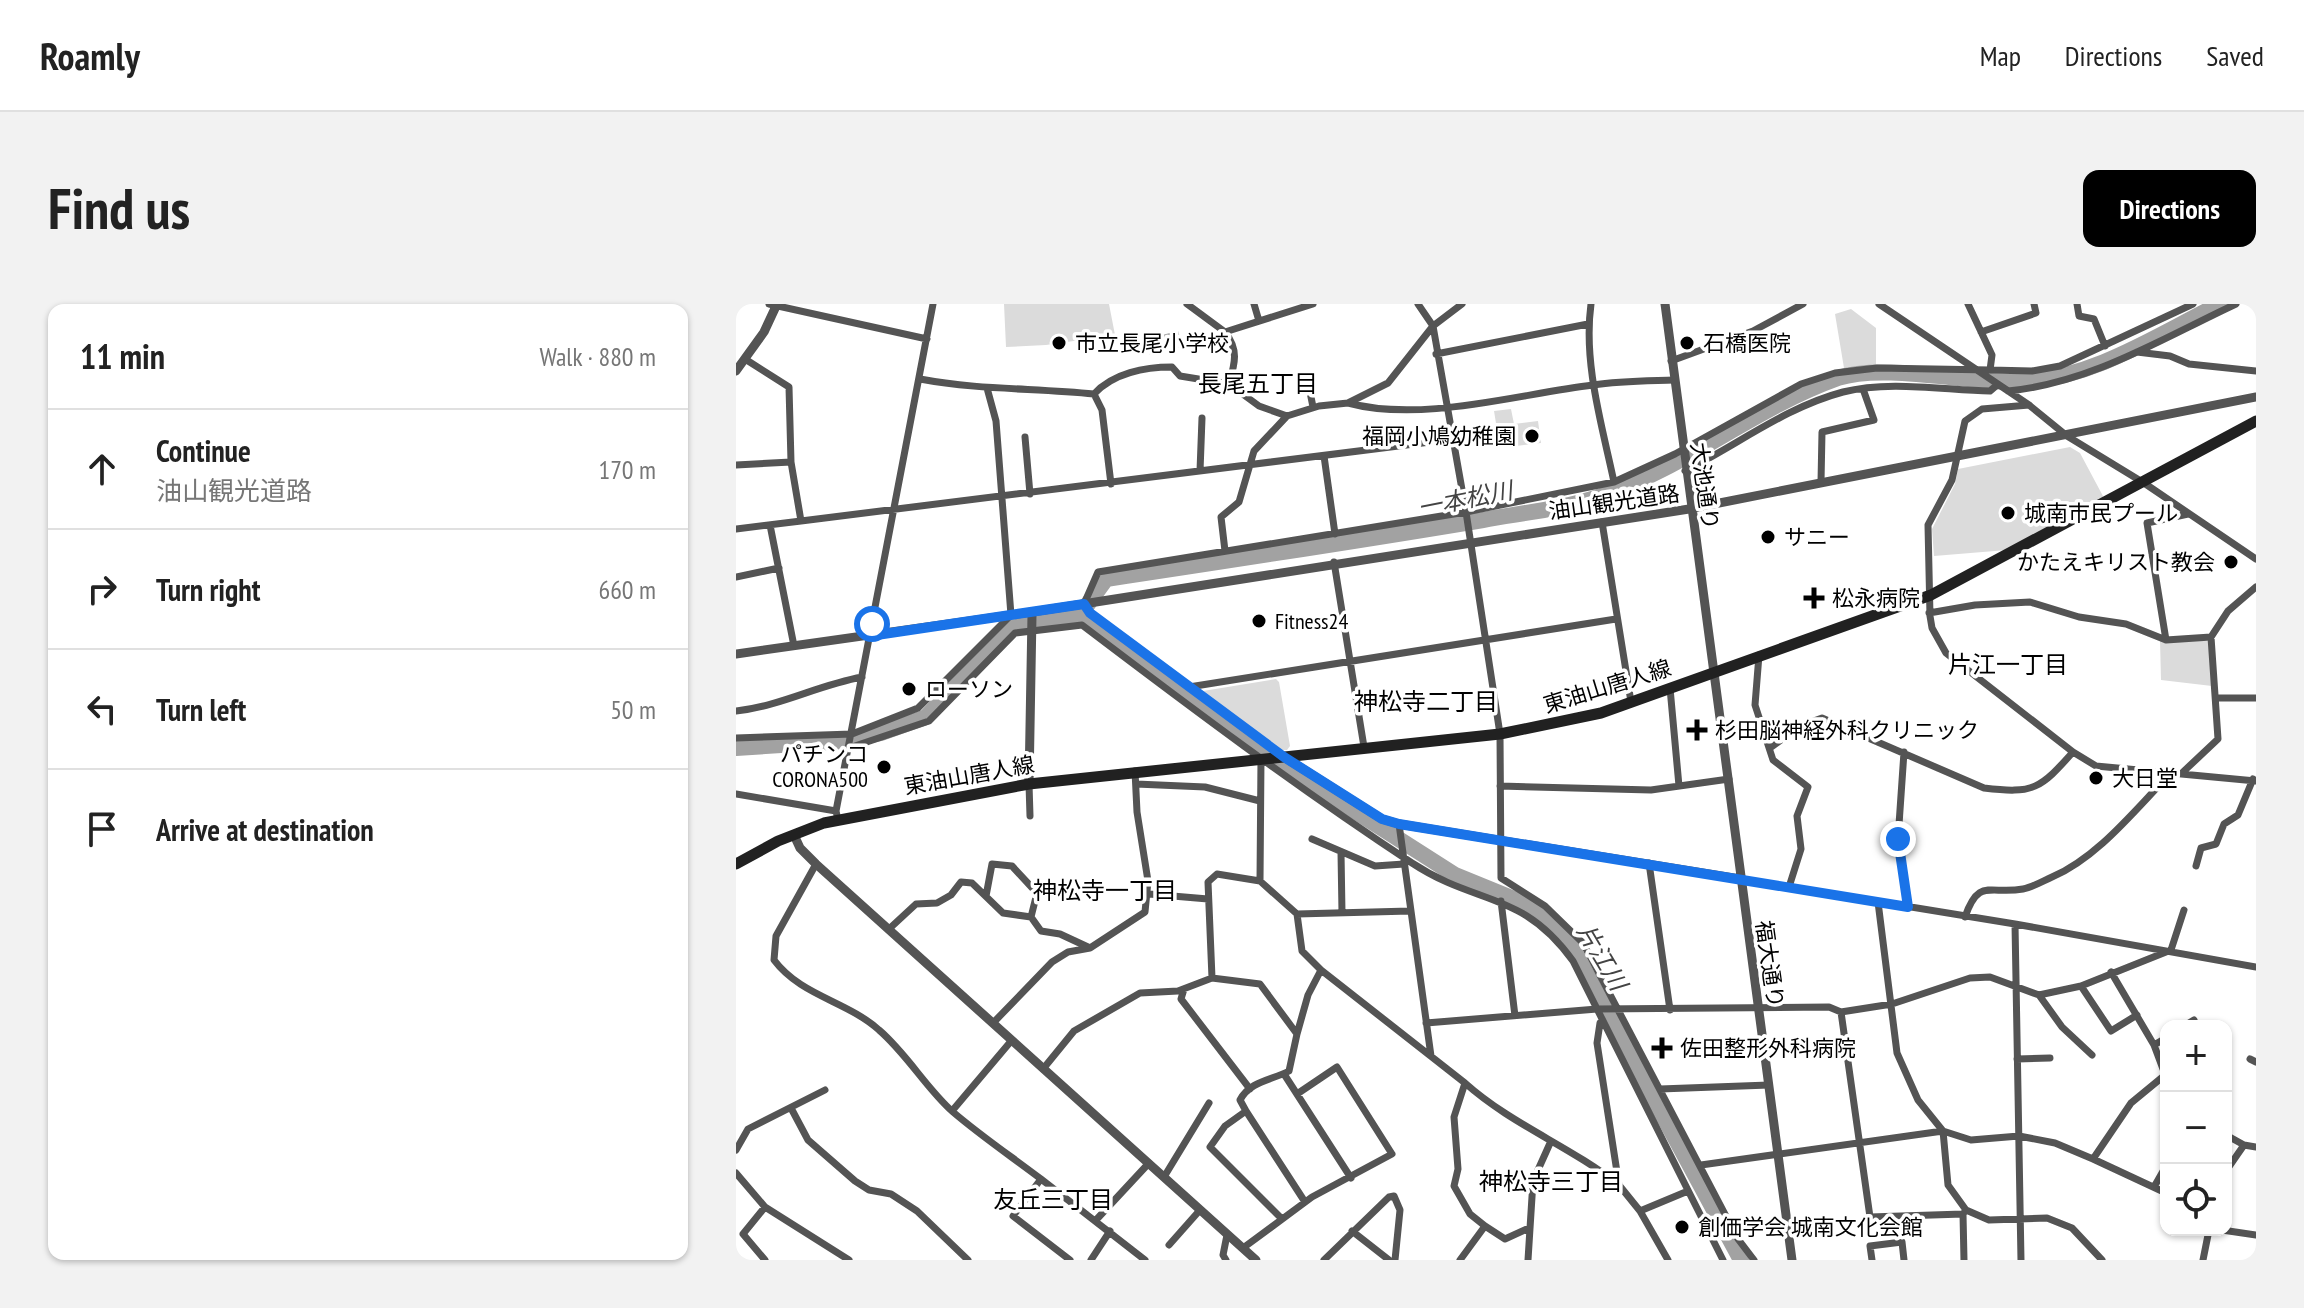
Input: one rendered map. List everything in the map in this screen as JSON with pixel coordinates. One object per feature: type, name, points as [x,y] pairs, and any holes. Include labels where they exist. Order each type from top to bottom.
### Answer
[{"type":"main road","name":"東油山唐人線","points":[[736,864],[837,815],[1029,784],[1500,734],[1575,721],[1931,595],[2256,421]]},
{"type":"street","points":[[736,794],[837,815],[933,304]]},
{"type":"street","points":[[1187,304],[1225,332],[1234,344],[1236,360],[1229,384]]},
{"type":"street","points":[[1254,304],[1259,321]]},
{"type":"street","points":[[1225,332],[1313,304]]},
{"type":"street","points":[[1418,304],[1433,326],[1454,439],[1500,734],[1501,878],[1545,906],[1583,943],[1615,1011],[1660,1089],[1738,1239],[1754,1260]]},
{"type":"street","points":[[1348,403],[1388,383],[1433,326],[1462,304]]},
{"type":"street","points":[[1591,304],[1588,324],[1594,384],[1614,482]]},
{"type":"street","name":"大池通り","points":[[1665,304],[1689,509],[1714,673]]},
{"type":"street","points":[[1671,361],[1753,331],[1803,304]]},
{"type":"street","points":[[1879,304],[2029,405],[2067,436],[2144,483],[2256,559]]},
{"type":"street","points":[[1968,304],[1992,355],[1990,370]]},
{"type":"street","points":[[1981,332],[2036,313],[2034,304]]},
{"type":"street","points":[[2077,304],[2079,316],[2094,319],[2105,346]]},
{"type":"street","points":[[2164,304],[2168,316]]},
{"type":"street","points":[[2193,304],[2060,366],[2032,371],[1877,368],[1835,373],[1801,384],[1682,450],[1614,482],[1466,513],[1098,572],[1086,606],[1282,757],[1399,829],[1501,840],[1649,863],[2171,950],[2256,967]]},
{"type":"street","points":[[2007,391],[2067,382],[2236,304]]},
{"type":"street","points":[[736,371],[774,305],[927,339]]},
{"type":"street","points":[[1436,354],[1588,324]]},
{"type":"street","points":[[2136,352],[2170,356],[2189,364],[2256,371]]},
{"type":"street","points":[[745,359],[789,387],[791,462],[801,521]]},
{"type":"street","points":[[1094,394],[1100,387],[1145,367],[1172,367],[1180,376],[1229,384],[1259,406],[1287,416]]},
{"type":"street","points":[[920,379],[987,388],[1033,387],[1094,394]]},
{"type":"street","points":[[1225,551],[1221,517],[1239,502],[1247,466],[1254,451],[1287,416],[1313,407],[1348,403],[1386,410],[1448,406],[1594,384],[1674,380]]},
{"type":"street","points":[[1308,382],[1313,407]]},
{"type":"street","points":[[1685,473],[1792,411],[1846,391],[1900,387],[1990,391],[1996,384]]},
{"type":"street","points":[[736,738],[852,734],[918,708],[1011,615],[996,421],[987,388]]},
{"type":"street","points":[[1821,482],[1822,432],[1874,420],[1863,389]]},
{"type":"street","points":[[1094,394],[1105,425],[1111,484]]},
{"type":"street","name":"油山観光道路","points":[[736,654],[1086,606],[1334,562],[1689,509],[2256,397]]},
{"type":"street","points":[[2029,405],[1982,409],[1965,421],[1952,480],[1928,525],[1929,613],[1932,628],[1946,653],[2073,752],[2096,766],[2254,780],[2238,815],[2224,824],[2216,844],[2201,848],[2196,866]]},
{"type":"street","points":[[1200,471],[1202,418]]},
{"type":"street","points":[[1025,437],[1030,494]]},
{"type":"street","points":[[736,529],[1454,439]]},
{"type":"street","points":[[1324,456],[1335,534]]},
{"type":"street","points":[[736,465],[791,462]]},
{"type":"street","points":[[2166,640],[2147,523],[2188,514]]},
{"type":"street","points":[[1602,522],[1631,702]]},
{"type":"street","points":[[770,525],[794,646]]},
{"type":"street","points":[[1334,562],[1364,747]]},
{"type":"street","points":[[736,577],[779,568]]},
{"type":"street","points":[[2183,772],[2218,739],[2211,637],[2228,611],[2256,587]]},
{"type":"street","points":[[1929,613],[1975,605],[2030,602],[2079,617],[2126,624],[2166,640],[2211,637]]},
{"type":"street","points":[[1030,816],[1032,614]]},
{"type":"street","points":[[1189,687],[1616,619]]},
{"type":"street","points":[[849,747],[929,721],[1015,633],[1082,625],[1403,857],[1452,888],[1501,901],[1537,920],[1556,938],[1573,961],[1723,1260]]},
{"type":"street","points":[[1759,655],[1755,705],[1773,760],[1808,787],[1797,816],[1801,849],[1789,887]]},
{"type":"street","name":"福大通り","points":[[1714,673],[1792,1260]]},
{"type":"street","points":[[736,711],[771,707],[831,683],[862,677]]},
{"type":"street","points":[[1670,688],[1679,786]]},
{"type":"street","points":[[2216,698],[2256,698]]},
{"type":"street","points":[[1770,748],[1800,726],[1822,718],[1984,788],[2013,791],[2026,791],[2046,783],[2073,752]]},
{"type":"street","points":[[1904,752],[1898,839],[1908,907]]},
{"type":"street","points":[[1260,881],[1263,758]]},
{"type":"street","points":[[994,1022],[1052,962],[1068,952],[1090,948],[1145,912],[1149,894],[1135,771]]},
{"type":"street","points":[[1965,917],[1972,898],[1981,890],[2024,889],[2065,871],[2107,838],[2173,771]]},
{"type":"street","points":[[1500,786],[1651,790],[1729,779]]},
{"type":"street","points":[[1136,784],[1205,787],[1260,801]]},
{"type":"street","points":[[1399,829],[1431,1056]]},
{"type":"street","points":[[794,835],[800,848],[816,864],[1256,1260]]},
{"type":"street","points":[[1312,839],[1375,866],[1403,857]]},
{"type":"street","points":[[1341,852],[1342,913]]},
{"type":"street","points":[[1649,863],[1670,1010]]},
{"type":"street","points":[[816,864],[776,936],[774,960],[784,973],[828,1003],[854,1011],[881,1031],[952,1111],[1145,1260]]},
{"type":"street","points":[[986,896],[992,864],[1012,866],[1037,893],[1031,917]]},
{"type":"street","points":[[1212,978],[1208,882],[1217,874],[1260,881],[1297,914],[1302,951],[1321,970],[1489,1104],[1590,1162],[1619,1185],[1640,1211],[1668,1260]]},
{"type":"street","points":[[889,929],[916,904],[937,903],[951,895],[961,882],[972,883],[1003,913],[1031,917],[1041,931],[1060,934],[1090,948]]},
{"type":"street","points":[[1149,894],[1208,899]]},
{"type":"street","points":[[1501,901],[1515,1016]]},
{"type":"street","points":[[1878,902],[1897,1053],[1918,1100],[1943,1131],[1948,1185],[1964,1212],[1964,1260]]},
{"type":"street","points":[[2171,950],[2184,910]]},
{"type":"street","points":[[1297,914],[1410,911]]},
{"type":"street","points":[[2015,924],[2021,1260]]},
{"type":"street","points":[[2039,995],[2081,986],[2171,950]]},
{"type":"street","points":[[1305,1202],[1240,1100],[1250,1089],[1284,1074],[1293,1061],[1308,995],[1321,970]]},
{"type":"street","points":[[2111,972],[2154,1045],[2160,1062]]},
{"type":"street","points":[[1426,1023],[1596,1010],[1829,1007],[1841,1012],[1892,1004],[1970,978],[1990,977],[2016,983],[2039,995],[2062,1027],[2092,1055]]},
{"type":"street","points":[[1043,1069],[1074,1031],[1140,993],[1184,989],[1212,978],[1260,984],[1297,1034]]},
{"type":"street","points":[[2081,986],[2111,1031],[2137,1015]]},
{"type":"street","points":[[1184,989],[1181,999],[1250,1089]]},
{"type":"street","points":[[1841,1012],[1870,1217],[1964,1212],[1989,1220],[2047,1218],[2072,1228],[2102,1260]]},
{"type":"street","points":[[1600,1020],[1597,1043],[1619,1185]]},
{"type":"street","points":[[952,1111],[1012,1040]]},
{"type":"street","points":[[2154,1045],[2160,1042]]},
{"type":"street","points":[[2017,1059],[2050,1058]]},
{"type":"street","points":[[1243,1248],[1305,1202],[1392,1154],[1337,1067],[1297,1094]]},
{"type":"street","points":[[1284,1074],[1351,1178]]},
{"type":"street","points":[[2093,1159],[2131,1103],[2160,1080]]},
{"type":"street","points":[[1465,1083],[1454,1117],[1458,1169],[1454,1186],[1470,1214],[1505,1239],[1529,1228]]},
{"type":"street","points":[[1660,1089],[1769,1085]]},
{"type":"street","points":[[736,1150],[748,1129],[825,1090]]},
{"type":"street","points":[[1164,1177],[1209,1103]]},
{"type":"street","points":[[791,1108],[808,1140],[855,1181],[869,1190],[891,1194],[917,1211],[968,1260]]},
{"type":"street","points":[[1246,1111],[1225,1126],[1210,1147],[1282,1219]]},
{"type":"street","points":[[1701,1165],[1943,1131],[1971,1140],[2019,1136],[2055,1143],[2160,1190]]},
{"type":"street","points":[[2232,1138],[2256,1147]]},
{"type":"street","points":[[1528,1260],[1533,1181],[1551,1141]]},
{"type":"street","points":[[2231,1164],[2244,1145]]},
{"type":"street","points":[[1096,1220],[1149,1163]]},
{"type":"street","points":[[736,1173],[765,1207],[849,1260]]},
{"type":"street","points":[[2154,1187],[2160,1176]]},
{"type":"street","points":[[1041,1179],[1013,1216],[1070,1260]]},
{"type":"street","points":[[1640,1211],[1688,1191]]},
{"type":"street","points":[[1324,1260],[1389,1197],[1394,1196],[1400,1210],[1395,1260]]},
{"type":"street","points":[[765,1207],[743,1234],[765,1260]]},
{"type":"street","points":[[1169,1245],[1200,1210]]},
{"type":"street","points":[[1460,1260],[1485,1226]]},
{"type":"street","points":[[1091,1260],[1110,1231]]},
{"type":"street","points":[[1352,1231],[1389,1260]]},
{"type":"street","points":[[2232,1231],[2256,1235]]},
{"type":"street","points":[[1226,1260],[1223,1255],[1227,1235]]},
{"type":"street","points":[[2203,1260],[2208,1236]]},
{"type":"street","points":[[1872,1260],[1870,1246],[1902,1242],[1904,1260]]},
{"type":"shaded area","points":[[1004,304],[1109,304],[1115,335],[1006,347]]},
{"type":"shaded area","points":[[1851,309],[1876,328],[1876,365],[1844,368],[1835,314]]},
{"type":"shaded area","points":[[1178,331],[1183,346],[1150,355],[1146,339]]},
{"type":"shaded area","points":[[1511,409],[1514,424],[1538,421],[1541,443],[1500,448],[1494,411]]},
{"type":"shaded area","name":"城南市民プール","points":[[2070,447],[2080,453],[2104,498],[2007,550],[1934,556],[1932,529],[1955,484],[1958,469]]},
{"type":"shaded area","points":[[2160,640],[2210,641],[2212,686],[2161,680]]},
{"type":"shaded area","points":[[1276,679],[1290,746],[1287,750],[1277,750],[1202,695],[1203,691]]},
{"type":"waterway","name":"一本松川","points":[[736,748],[844,741],[881,733],[926,717],[1010,628],[1080,615],[1106,579],[1572,504],[1601,496],[1662,470],[1777,405],[1838,378],[1878,372],[1998,382],[2046,379],[2123,354],[2220,304]]},
{"type":"waterway","name":"片江川","points":[[1080,615],[1103,628],[1234,732],[1289,769],[1455,875],[1529,905],[1566,936],[1741,1260]]},
{"type":"place","name":"市立長尾小学校","points":[[1059,343]]},
{"type":"place","name":"石橋医院","points":[[1687,343]]},
{"type":"place","name":"福岡小鳩幼稚園","points":[[1532,436]]},
{"type":"place","name":"城南市民プール","points":[[2008,513]]},
{"type":"place","name":"サニー","points":[[1768,537]]},
{"type":"place","name":"かたえキリスト教会","points":[[2231,562]]},
{"type":"place","name":"松永病院","points":[[1814,598]]},
{"type":"place","name":"Fitness24","points":[[1259,621]]},
{"type":"place","name":"ローソン","points":[[909,689]]},
{"type":"place","name":"杉田脳神経外科クリニック","points":[[1697,730]]},
{"type":"place","name":"パチンコ CORONA500","points":[[884,767]]},
{"type":"place","name":"大日堂","points":[[2096,778]]},
{"type":"place","name":"佐田整形外科病院","points":[[1662,1048]]},
{"type":"place","name":"創価学会 城南文化会館","points":[[1682,1227]]},
{"type":"district","name":"長尾五丁目","points":[[1258,383]]},
{"type":"district","name":"片江一丁目","points":[[2008,664]]},
{"type":"district","name":"神松寺二丁目","points":[[1426,701]]},
{"type":"district","name":"神松寺一丁目","points":[[1105,890]]},
{"type":"district","name":"神松寺三丁目","points":[[1551,1181]]},
{"type":"district","name":"友丘三丁目","points":[[1053,1199]]},
{"type":"route","points":[[872,624],[870,636],[1084,604],[1090,613],[1284,757],[1382,819],[1399,824],[1908,907],[1898,839]]}]
